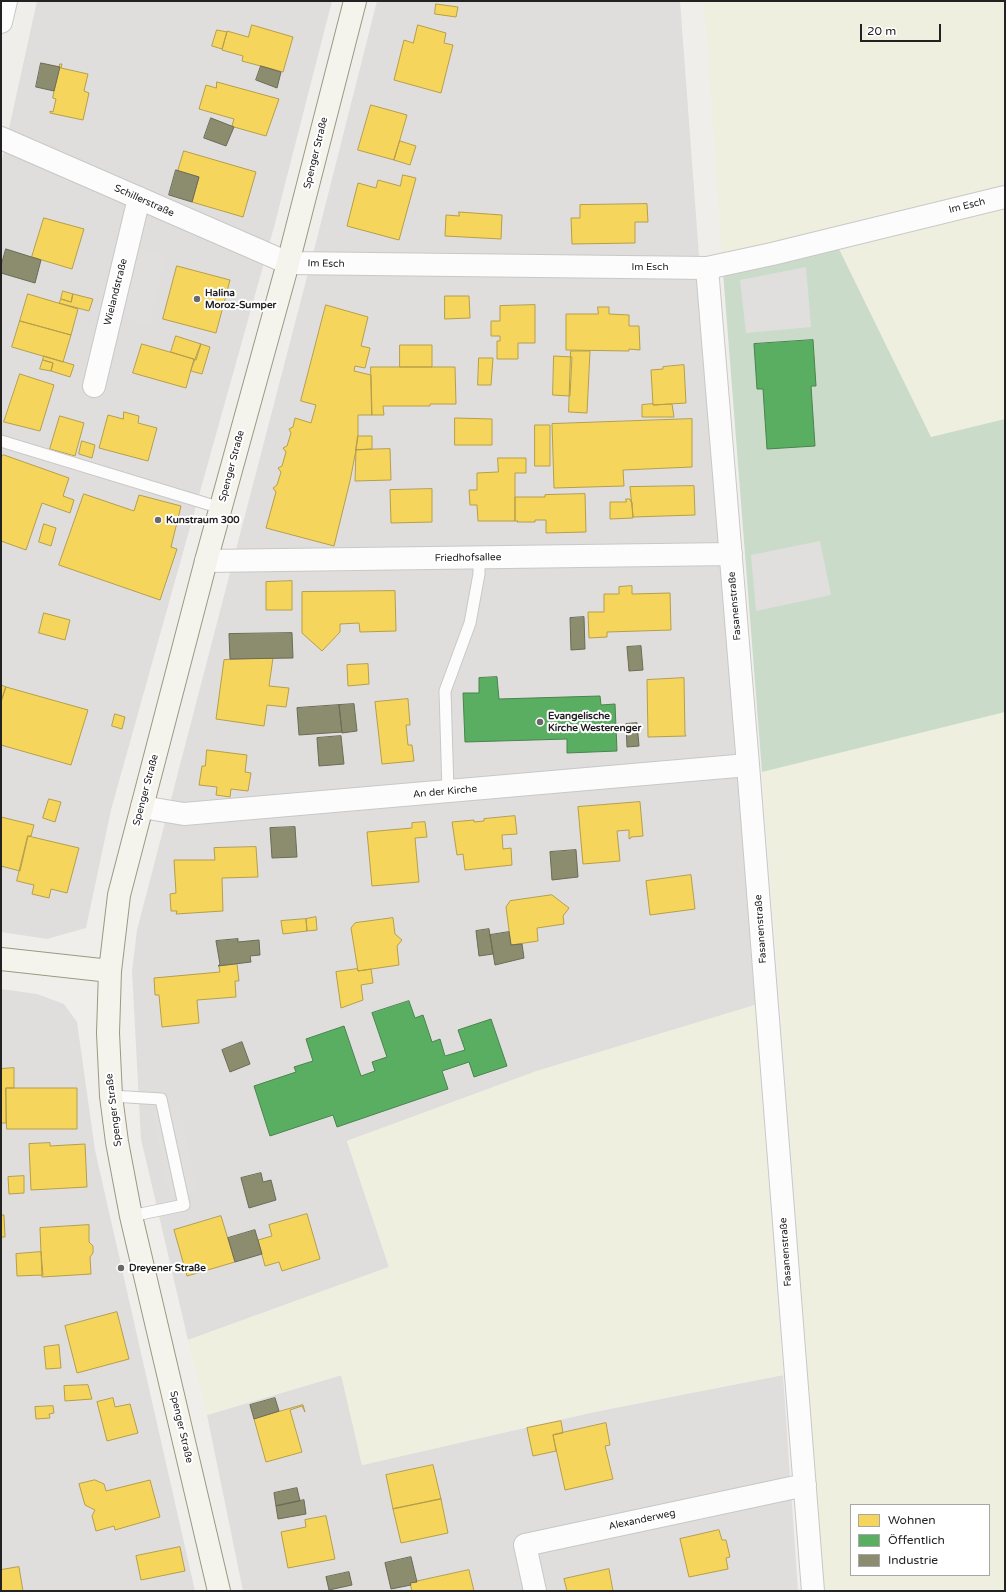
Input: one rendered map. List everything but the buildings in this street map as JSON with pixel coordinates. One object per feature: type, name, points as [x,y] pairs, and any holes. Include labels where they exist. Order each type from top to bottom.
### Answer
[{"type":"street","points":[[1,22],[6,1]]},
{"type":"street","name":"Spenger Straße","points":[[218,1591],[131,1216],[118,1142],[111,1096],[108,1033],[110,971],[119,895],[206,561],[288,263],[355,1]]},
{"type":"street","name":"Schillerstraße","points":[[1,138],[288,263]]},
{"type":"street","name":"Im Esch","points":[[288,263],[707,268],[772,254],[1005,197]]},
{"type":"street","name":"Wielandstraße","points":[[94,386],[139,198]]},
{"type":"street","name":"Fasanenstraße","points":[[707,268],[813,1591]]},
{"type":"street","name":"Friedhofsallee","points":[[206,561],[731,554]]},
{"type":"street","name":"An der Kirche","points":[[142,807],[184,814],[748,765]]},
{"type":"street","points":[[1,959],[110,971]]},
{"type":"street","name":"Alexanderweg","points":[[535,1591],[525,1545],[804,1485]]},
{"type":"lane","points":[[1,441],[221,508]]},
{"type":"lane","points":[[448,791],[445,691],[470,623],[478,574],[479,558]]},
{"type":"lane","points":[[111,1096],[161,1099],[184,1205],[131,1216]]},
{"type":"shaded area","points":[[37,1],[332,1],[274,227],[111,810],[86,928],[47,939],[1,932],[1,165]]},
{"type":"shaded area","points":[[377,1],[680,1],[755,1005],[537,1071],[347,1141],[389,1267],[188,1340],[141,1139],[132,971],[137,930],[314,250]]},
{"type":"shaded area","points":[[139,248],[166,257],[149,324],[123,317]]},
{"type":"shaded area","points":[[806,267],[811,327],[746,333],[740,280]]},
{"type":"shaded area","points":[[820,541],[831,595],[756,611],[751,555]]},
{"type":"shaded area","points":[[1,989],[37,994],[64,1004],[77,1022],[95,1150],[195,1591],[1,1591]]},
{"type":"shaded area","points":[[179,1105],[197,1192],[170,1198],[152,1111]]},
{"type":"shaded area","points":[[342,1375],[362,1465],[594,1412],[783,1375],[798,1591],[243,1591],[207,1415]]},
{"type":"green space","points":[[704,1],[1005,1],[1005,419],[931,437],[839,249],[723,272]]},
{"type":"green space","points":[[839,249],[931,437],[1005,419],[1005,712],[762,772],[723,272]]},
{"type":"green space","points":[[1005,712],[1005,1591],[824,1591],[762,772]]},
{"type":"green space","points":[[755,1005],[783,1375],[594,1412],[362,1465],[341,1375],[207,1415],[188,1340],[389,1267],[347,1141],[537,1071]]},
{"type":"place","name":"Halina Moroz-Sumper","points":[[197,299]]},
{"type":"place","name":"Kunstraum 300","points":[[158,520]]},
{"type":"place","name":"Evangelische Kirche Westerenger","points":[[540,722]]},
{"type":"place","name":"Dreyener Straße","points":[[121,1268]]}]
